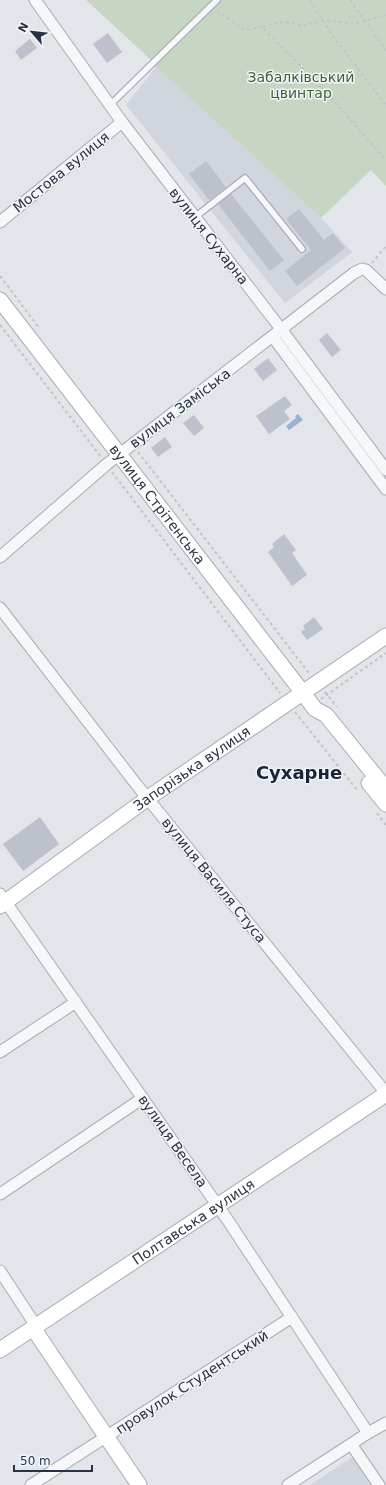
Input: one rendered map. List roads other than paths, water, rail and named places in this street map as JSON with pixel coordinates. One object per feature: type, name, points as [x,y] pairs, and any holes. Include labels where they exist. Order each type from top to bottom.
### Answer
[{"type":"main road","name":"вулиця Стрітенська","points":[[0,300],[112,460],[314,707],[319,720],[381,808]]},
{"type":"main road","name":"Запорізька вулиця","points":[[2,900],[148,798],[303,693],[323,688],[386,636]]},
{"type":"main road","name":"вулиця Стрітенська","points":[[314,707],[326,715],[386,789]]},
{"type":"main road","name":"Полтавська вулиця","points":[[0,1350],[386,1093]]},
{"type":"main road","points":[[35,1327],[106,1438],[139,1485]]},
{"type":"street","name":"вулиця Сухарна","points":[[35,0],[110,106],[195,216],[277,333],[382,471],[386,489]]},
{"type":"street","name":"Мостова вулиця","points":[[0,222],[122,122]]},
{"type":"street","name":"вулиця Заміська","points":[[0,557],[112,460],[354,273],[362,269],[366,270],[386,289]]},
{"type":"street","name":"вулиця Василя Стуса","points":[[0,608],[148,798],[386,1093]]},
{"type":"street","name":"вулиця Весела","points":[[2,900],[76,1002],[218,1205],[368,1433]]},
{"type":"street","points":[[0,1052],[76,1002]]},
{"type":"street","points":[[0,1194],[143,1098]]},
{"type":"street","points":[[0,1271],[35,1327]]},
{"type":"street","name":"провулок Студентський","points":[[31,1485],[292,1317]]},
{"type":"street","points":[[288,1485],[368,1433],[386,1424]]},
{"type":"street","points":[[351,1444],[379,1485]]},
{"type":"lane","points":[[110,106],[217,0]]},
{"type":"lane","points":[[195,216],[245,178],[302,249]]},
{"type":"water","points":[[298,414],[303,420],[289,430],[286,426],[296,418],[295,416]]},
{"type":"district","name":"Сухарне","points":[[299,772]]},
{"type":"park label","name":"Забалківський цвинтар","points":[[301,86]]}]
